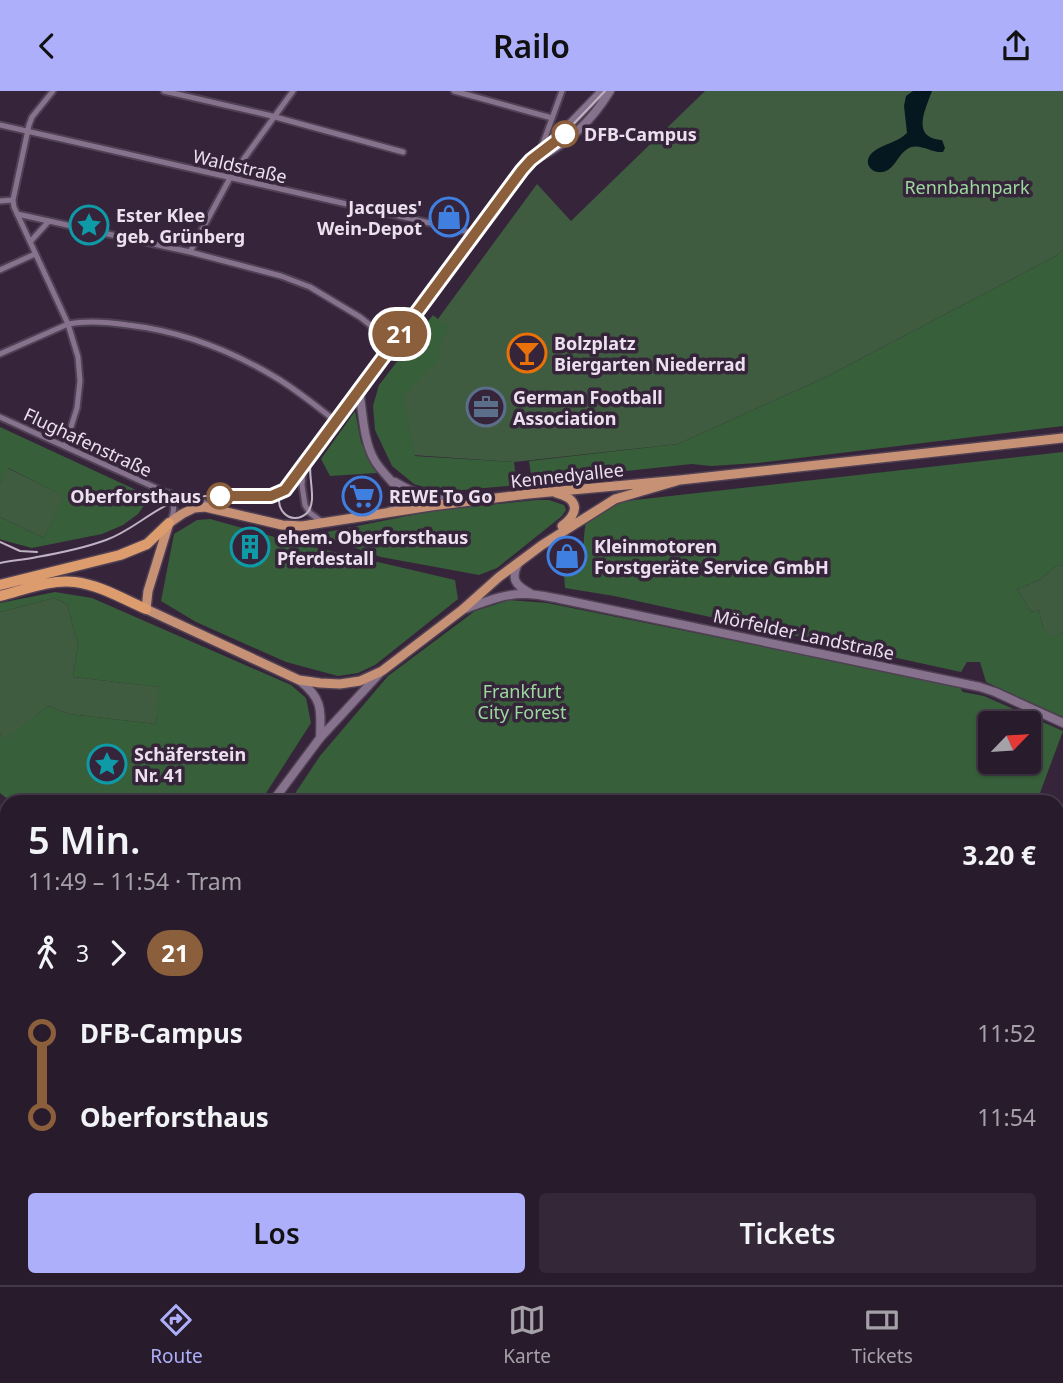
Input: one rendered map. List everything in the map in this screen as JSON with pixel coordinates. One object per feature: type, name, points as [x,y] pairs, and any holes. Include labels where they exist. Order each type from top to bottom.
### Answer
[{"type":"highway","points":[[0,585],[120,555],[147,544],[170,522]]},
{"type":"highway","points":[[0,596],[50,583],[73,582],[97,587],[146,609]]},
{"type":"main road","points":[[388,512],[400,505],[403,498],[375,461],[369,447],[359,390],[528,166],[602,91]]},
{"type":"main road","points":[[537,158],[572,137],[610,91]]},
{"type":"main road","name":"Kennedyallee","points":[[170,522],[194,508],[202,507],[285,526],[302,526],[388,512],[551,492],[1063,438]]},
{"type":"main road","points":[[391,479],[422,496],[446,500],[463,499],[468,502]]},
{"type":"main road","points":[[536,549],[615,499],[680,480]]},
{"type":"main road","points":[[277,795],[320,738],[382,671],[462,610],[571,519],[574,506],[570,499],[551,492]]},
{"type":"main road","points":[[170,522],[148,591],[146,609],[299,680],[312,689],[321,711],[320,738]]},
{"type":"main road","points":[[520,561],[515,572],[515,582],[533,594]]},
{"type":"main road","name":"Mörfelder Landstraße","points":[[462,610],[512,595],[533,594],[980,687],[1063,723]]},
{"type":"main road","points":[[299,680],[340,684],[360,681],[382,671]]},
{"type":"street","points":[[53,91],[32,117],[13,200],[68,324],[78,357],[80,381],[77,408],[65,446]]},
{"type":"street","points":[[164,91],[403,152]]},
{"type":"street","points":[[190,252],[230,178],[293,91]]},
{"type":"street","points":[[454,91],[552,118]]},
{"type":"street","points":[[537,158],[562,91]]},
{"type":"street","name":"Waldstraße","points":[[0,125],[474,235]]},
{"type":"street","points":[[0,201],[13,200]]},
{"type":"street","points":[[17,214],[276,274],[310,286],[360,317],[394,344]]},
{"type":"street","points":[[30,242],[49,221]]},
{"type":"street","points":[[0,270],[35,254]]},
{"type":"street","points":[[0,354],[80,321],[152,328],[208,345],[274,376],[337,422]]},
{"type":"street","points":[[323,522],[309,512],[303,498],[302,474],[308,460],[359,390]]},
{"type":"street","name":"Flughafenstraße","points":[[0,417],[165,492],[203,502],[214,508]]},
{"type":"street","name":"Flughafenstraße","points":[[165,492],[174,505],[170,522]]},
{"type":"green space","name":"DFB-Campus","points":[[705,91],[1063,91],[1063,249],[1056,256],[826,377],[678,444],[514,462],[412,455],[385,391],[537,184],[571,221]]},
{"type":"green space","points":[[1063,249],[1063,426],[758,463],[711,466],[692,464],[532,481],[529,461],[678,444],[826,377],[1056,256]]},
{"type":"green space","points":[[433,315],[448,327],[439,347],[440,358],[403,396],[415,456],[514,462],[517,485],[440,492],[414,484],[392,466],[375,430],[373,406],[379,385]]},
{"type":"green space","points":[[355,411],[361,442],[377,473],[330,476],[321,459]]},
{"type":"green space","points":[[0,427],[154,499],[123,525],[102,534],[32,548],[2,540],[0,517],[44,538],[64,496],[8,468],[0,483]]},
{"type":"green space","points":[[1063,452],[1063,565],[1056,566],[1038,581],[1017,589],[1031,612],[1039,610],[1043,628],[1052,637],[1063,632],[1063,717],[986,682],[980,662],[967,662],[961,672],[614,596],[565,588],[564,574],[575,575],[582,562],[586,523],[617,502]]},
{"type":"green space","points":[[7,468],[65,496],[44,538],[0,517],[0,483]]},
{"type":"green space","points":[[549,500],[564,505],[566,510],[497,568],[479,575],[381,557],[317,534],[432,511]]},
{"type":"green space","points":[[210,519],[296,543],[455,580],[458,599],[375,665],[358,673],[338,676],[286,662],[196,622],[161,601],[174,534],[197,520]]},
{"type":"green space","points":[[1063,565],[1063,632],[1052,638],[1043,628],[1039,610],[1031,612],[1017,589],[1038,581],[1056,566]]},
{"type":"green space","points":[[55,592],[92,598],[291,685],[306,698],[311,723],[265,795],[2,795],[0,793],[0,734],[5,740],[48,706],[69,714],[156,724],[159,687],[73,677],[78,645],[67,604],[54,598],[0,612],[0,603]]},
{"type":"green space","points":[[54,598],[67,604],[78,645],[73,677],[160,687],[156,724],[69,714],[48,706],[5,741],[0,734],[0,612]]},
{"type":"green space","name":"Frankfurt City Forest","points":[[509,600],[547,603],[895,673],[984,696],[1018,711],[978,711],[978,774],[1041,774],[1041,721],[1063,731],[1039,795],[294,795],[320,756],[388,676],[475,611]]},
{"type":"water","points":[[913,91],[932,91],[924,114],[923,129],[932,138],[942,140],[945,148],[943,152],[939,152],[911,147],[904,151],[888,170],[874,171],[868,165],[869,156],[907,133],[904,106],[906,96]]},
{"type":"tram line","points":[[0,563],[63,552],[106,540],[180,500],[202,496],[264,496],[283,491],[524,168],[562,136],[605,91]]},
{"type":"tram line","name":"21","points":[[220,496],[271,496],[285,490],[522,170],[565,134]]},
{"type":"tram line","points":[[284,486],[279,501],[284,513],[295,518],[307,513],[312,501],[312,454]]},
{"type":"tram line","points":[[0,542],[20,551],[37,552]]},
{"type":"place","name":"DFB-Campus","points":[[565,134]]},
{"type":"place","name":"Jacques' Wein-Depot","points":[[449,217]]},
{"type":"place","name":"Ester Klee geb. Grünberg","points":[[89,225]]},
{"type":"place","name":"Bolzplatz Biergarten Niederrad","points":[[527,353]]},
{"type":"place","name":"German Football Association","points":[[486,407]]},
{"type":"place","name":"Oberforsthaus","points":[[220,496]]},
{"type":"place","name":"REWE To Go","points":[[362,496]]},
{"type":"place","name":"ehem. Oberforsthaus Pferdestall","points":[[250,547]]},
{"type":"place","name":"Kleinmotoren Forstgeräte Service GmbH","points":[[567,556]]},
{"type":"place","name":"Schäferstein Nr. 41","points":[[107,764]]},
{"type":"park label","name":"Rennbahnpark","points":[[967,187]]}]
